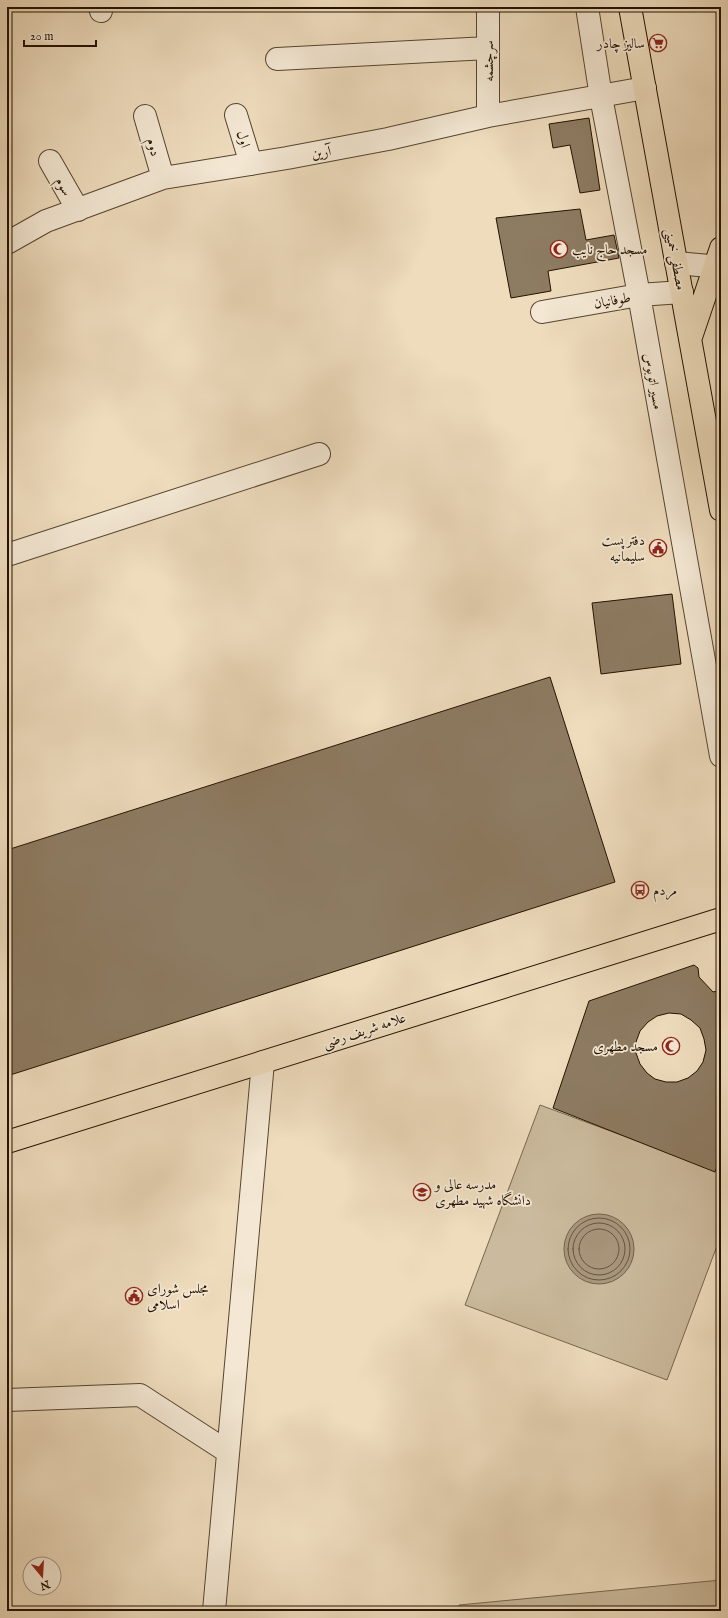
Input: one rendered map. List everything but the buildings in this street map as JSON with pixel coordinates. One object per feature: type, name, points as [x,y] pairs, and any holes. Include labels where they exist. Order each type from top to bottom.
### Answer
[{"type":"main road","name":"مصطفی خمینی","points":[[630,7],[721,510]]},
{"type":"main road","points":[[690,340],[719,261]]},
{"type":"main road","name":"علامه شریف رضی","points":[[7,1142],[721,919]]},
{"type":"street","name":"سرچشمه","points":[[488,7],[488,116]]},
{"type":"street","name":"مسیر اتوبوس","points":[[587,7],[601,97],[639,296],[721,756]]},
{"type":"street","points":[[277,59],[488,48]]},
{"type":"street","name":"آرین","points":[[7,243],[46,222],[163,178],[251,164],[388,139],[488,116],[645,88]]},
{"type":"street","name":"اول","points":[[236,115],[251,164]]},
{"type":"street","name":"دوم","points":[[145,116],[163,178]]},
{"type":"street","name":"سوم","points":[[50,162],[78,210]]},
{"type":"street","points":[[676,263],[719,261]]},
{"type":"street","name":"طوفانیان","points":[[542,312],[639,296],[682,292]]},
{"type":"street","points":[[7,555],[319,454]]},
{"type":"street","points":[[214,1611],[263,1062]]},
{"type":"street","points":[[7,1400],[140,1395],[228,1452]]},
{"type":"shaded area","points":[[540,1105],[721,1172],[721,1235],[667,1380],[465,1305]]},
{"type":"shaded area","points":[[721,1580],[721,1611],[459,1611],[459,1605]]},
{"type":"water","points":[[599,1214],[612,1217],[624,1224],[631,1236],[634,1249],[631,1262],[624,1274],[612,1281],[599,1284],[586,1281],[574,1274],[567,1262],[564,1249],[567,1236],[574,1224],[586,1217]]},
{"type":"place","name":"سالیز چادر","points":[[658,43]]},
{"type":"place","name":"مسجد حاج نایب","points":[[559,249]]},
{"type":"place","name":"دفتر پست سلیمانیه","points":[[658,548]]},
{"type":"place","name":"مردم","points":[[640,890]]},
{"type":"place","name":"مسجد مطهری","points":[[671,1046]]},
{"type":"place","name":"مدرسه عالی و دانشگاه شهید مطهری","points":[[422,1192]]},
{"type":"place","name":"مجلس شورای اسلامی","points":[[134,1296]]}]
